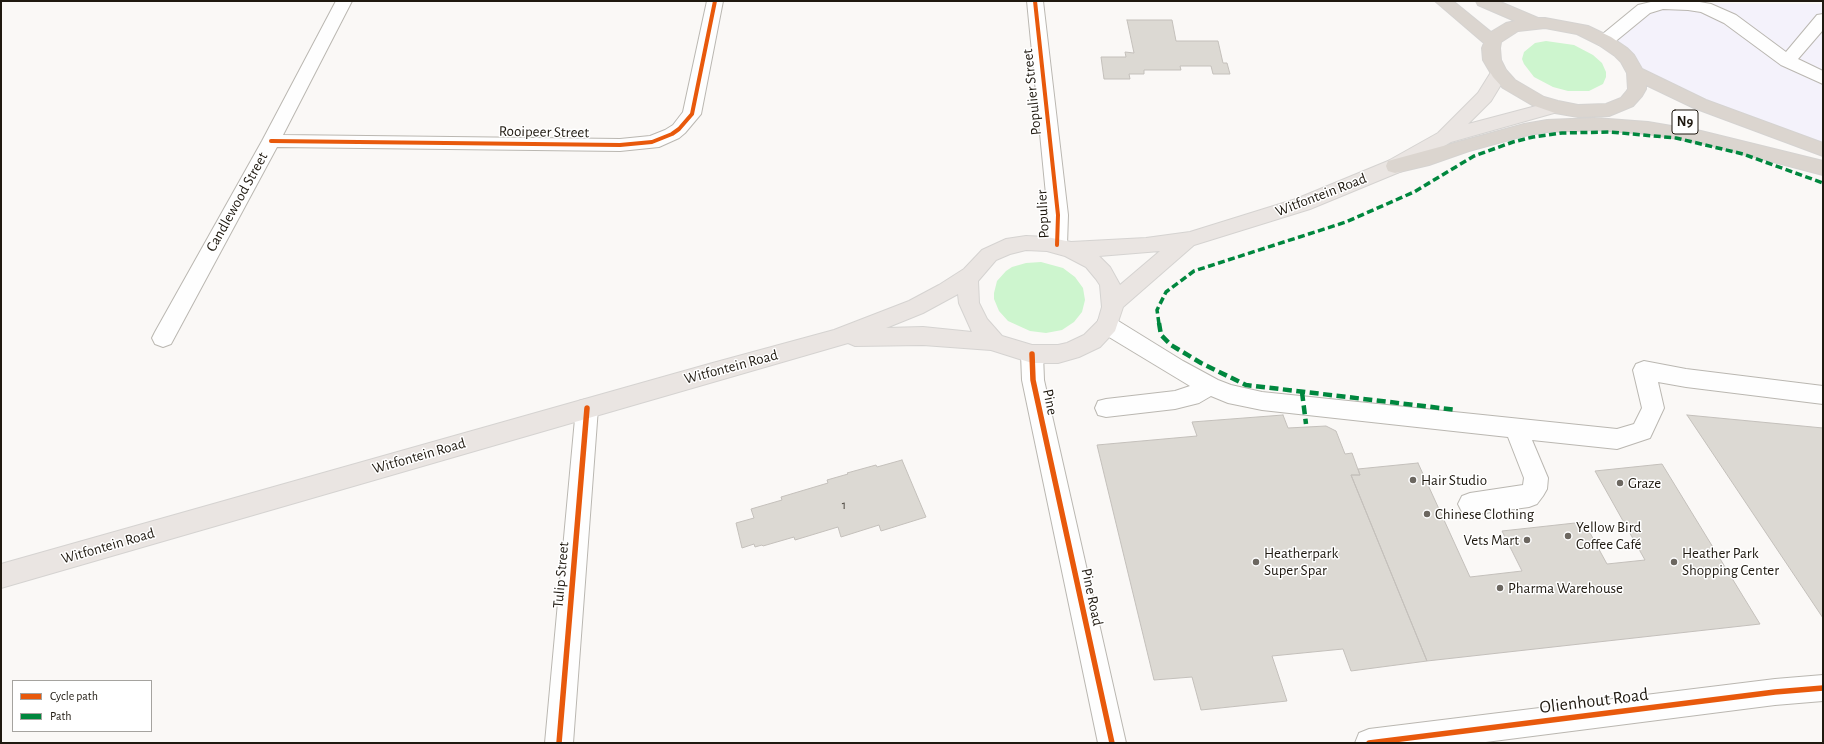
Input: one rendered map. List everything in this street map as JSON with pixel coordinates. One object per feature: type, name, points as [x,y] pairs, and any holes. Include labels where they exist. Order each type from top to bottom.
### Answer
[{"type":"highway","points":[[1443,1],[1492,42],[1497,36],[1508,29],[1522,24],[1535,23],[1570,26],[1605,41],[1628,59],[1636,73]]},
{"type":"highway","points":[[1484,1],[1535,23]]},
{"type":"highway","name":"N9","points":[[1492,42],[1492,60],[1499,73],[1509,84],[1538,101],[1555,106],[1589,112],[1618,107],[1627,102],[1635,93],[1638,81],[1636,73]]},
{"type":"highway","name":"N9","points":[[1636,73],[1700,104],[1823,150]]},
{"type":"highway","name":"N9","points":[[1618,107],[1716,130],[1823,167]]},
{"type":"highway","points":[[1395,166],[1429,158],[1464,146],[1524,130],[1547,126],[1595,124],[1648,128],[1695,135],[1823,167]]},
{"type":"main road","name":"Witfontein Road","points":[[1445,138],[1485,98],[1499,73]]},
{"type":"main road","name":"Witfontein Road","points":[[1064,248],[1146,246],[1190,239],[1303,204],[1395,166],[1445,138],[1555,106]]},
{"type":"main road","name":"Witfontein Road","points":[[1114,303],[1155,266],[1190,239]]},
{"type":"main road","points":[[1026,243],[1064,248],[1093,262],[1103,273],[1110,285],[1114,303],[1111,316],[1107,325],[1092,341],[1071,351],[1058,354],[1032,354],[1007,348],[994,342],[978,324],[969,303],[967,282],[971,275],[982,261],[1006,247],[1026,243]]},
{"type":"main road","name":"Witfontein Road","points":[[1,576],[586,408],[838,338],[916,307],[946,292],[971,275]]},
{"type":"main road","name":"Witfontein Road","points":[[838,338],[923,336],[994,342]]},
{"type":"street","name":"Candlewood Street","points":[[163,338],[271,141],[344,1]]},
{"type":"street","name":"Rooipeer Street","points":[[271,141],[620,145],[652,142],[679,129],[692,114],[715,1]]},
{"type":"street","name":"Populier Street","points":[[1035,1],[1054,180]]},
{"type":"street","points":[[1605,41],[1644,9],[1663,4],[1679,4],[1705,8],[1730,19],[1787,61],[1823,78]]},
{"type":"street","points":[[1787,61],[1816,39],[1823,19]]},
{"type":"street","name":"Populier","points":[[1054,180],[1064,248]]},
{"type":"street","points":[[1107,325],[1210,386],[1228,394],[1262,401],[1617,439],[1642,431],[1653,408],[1644,370],[1686,378],[1823,395]]},
{"type":"street","name":"Pine","points":[[1032,354],[1033,380],[1050,456]]},
{"type":"street","points":[[1106,408],[1175,400],[1190,396],[1210,386]]},
{"type":"street","name":"Tulip Street","points":[[559,743],[586,408]]},
{"type":"street","points":[[1470,504],[1529,496],[1535,489],[1536,478],[1516,428]]},
{"type":"street","name":"Pine Road","points":[[1050,456],[1112,743]]},
{"type":"street","name":"Olienhout Road","points":[[1369,743],[1775,692],[1823,688]]},
{"type":"shaded area","points":[[1671,3],[1823,4],[1823,150],[1651,81],[1605,41],[1636,14]]},
{"type":"green space","points":[[1546,41],[1574,45],[1593,55],[1602,63],[1606,72],[1606,77],[1603,84],[1589,91],[1568,91],[1553,87],[1534,77],[1522,59],[1524,52],[1535,43]]},
{"type":"green space","points":[[1041,262],[1063,268],[1075,277],[1083,288],[1085,300],[1082,312],[1074,322],[1062,330],[1046,333],[1030,331],[1008,321],[999,311],[994,299],[997,281],[1006,271],[1012,267],[1026,263]]},
{"type":"building","points":[[1127,20],[1172,20],[1176,41],[1218,41],[1223,63],[1227,63],[1230,74],[1213,74],[1211,66],[1180,66],[1181,70],[1144,70],[1144,74],[1129,74],[1130,79],[1104,79],[1101,57],[1126,57],[1125,52],[1134,53]]},
{"type":"building","name":"Heatherpark Super Spar","points":[[1283,415],[1288,428],[1326,426],[1336,431],[1345,454],[1352,453],[1360,475],[1351,475],[1427,661],[1351,671],[1343,649],[1272,656],[1287,701],[1201,710],[1192,677],[1154,680],[1097,445],[1197,436],[1192,422]]},
{"type":"building","points":[[1687,415],[1823,428],[1823,618]]},
{"type":"building","points":[[902,460],[926,517],[881,531],[879,525],[841,537],[838,527],[795,540],[794,537],[763,546],[755,547],[754,544],[742,548],[736,523],[754,518],[751,509],[782,500],[781,497],[828,483],[827,480],[848,474],[847,473]]},
{"type":"building","name":"Heather Park Shopping Center","points":[[1418,463],[1470,577],[1522,571],[1502,531],[1584,522],[1607,564],[1645,560],[1595,471],[1662,464],[1760,624],[1427,661],[1351,475],[1360,475],[1358,469]]},
{"type":"marked path","points":[[1457,410],[1246,385],[1201,363],[1171,345],[1161,335],[1157,310],[1166,292],[1194,271],[1346,222],[1414,192],[1474,156],[1513,142],[1533,137],[1562,133],[1610,132],[1676,138],[1743,154],[1823,183]]},
{"type":"marked path","points":[[1302,392],[1306,424]]},
{"type":"cycle path","points":[[271,141],[620,145],[652,142],[672,134],[679,129],[692,114],[715,1]]},
{"type":"cycle path","points":[[1035,1],[1058,215],[1057,245]]},
{"type":"cycle path","points":[[1032,354],[1033,380],[1112,743]]},
{"type":"cycle path","points":[[559,743],[587,408]]},
{"type":"cycle path","points":[[1369,743],[1775,692],[1823,688]]},
{"type":"place","name":"Hair Studio","points":[[1413,480]]},
{"type":"place","name":"Graze","points":[[1620,483]]},
{"type":"place","name":"Chinese Clothing","points":[[1427,514]]},
{"type":"place","name":"Yellow Bird Coffee Café","points":[[1568,536]]},
{"type":"place","name":"Vets Mart","points":[[1527,540]]},
{"type":"place","name":"Heatherpark Super Spar","points":[[1256,562]]},
{"type":"place","name":"Heather Park Shopping Center","points":[[1674,562]]},
{"type":"place","name":"Pharma Warehouse","points":[[1500,588]]}]
